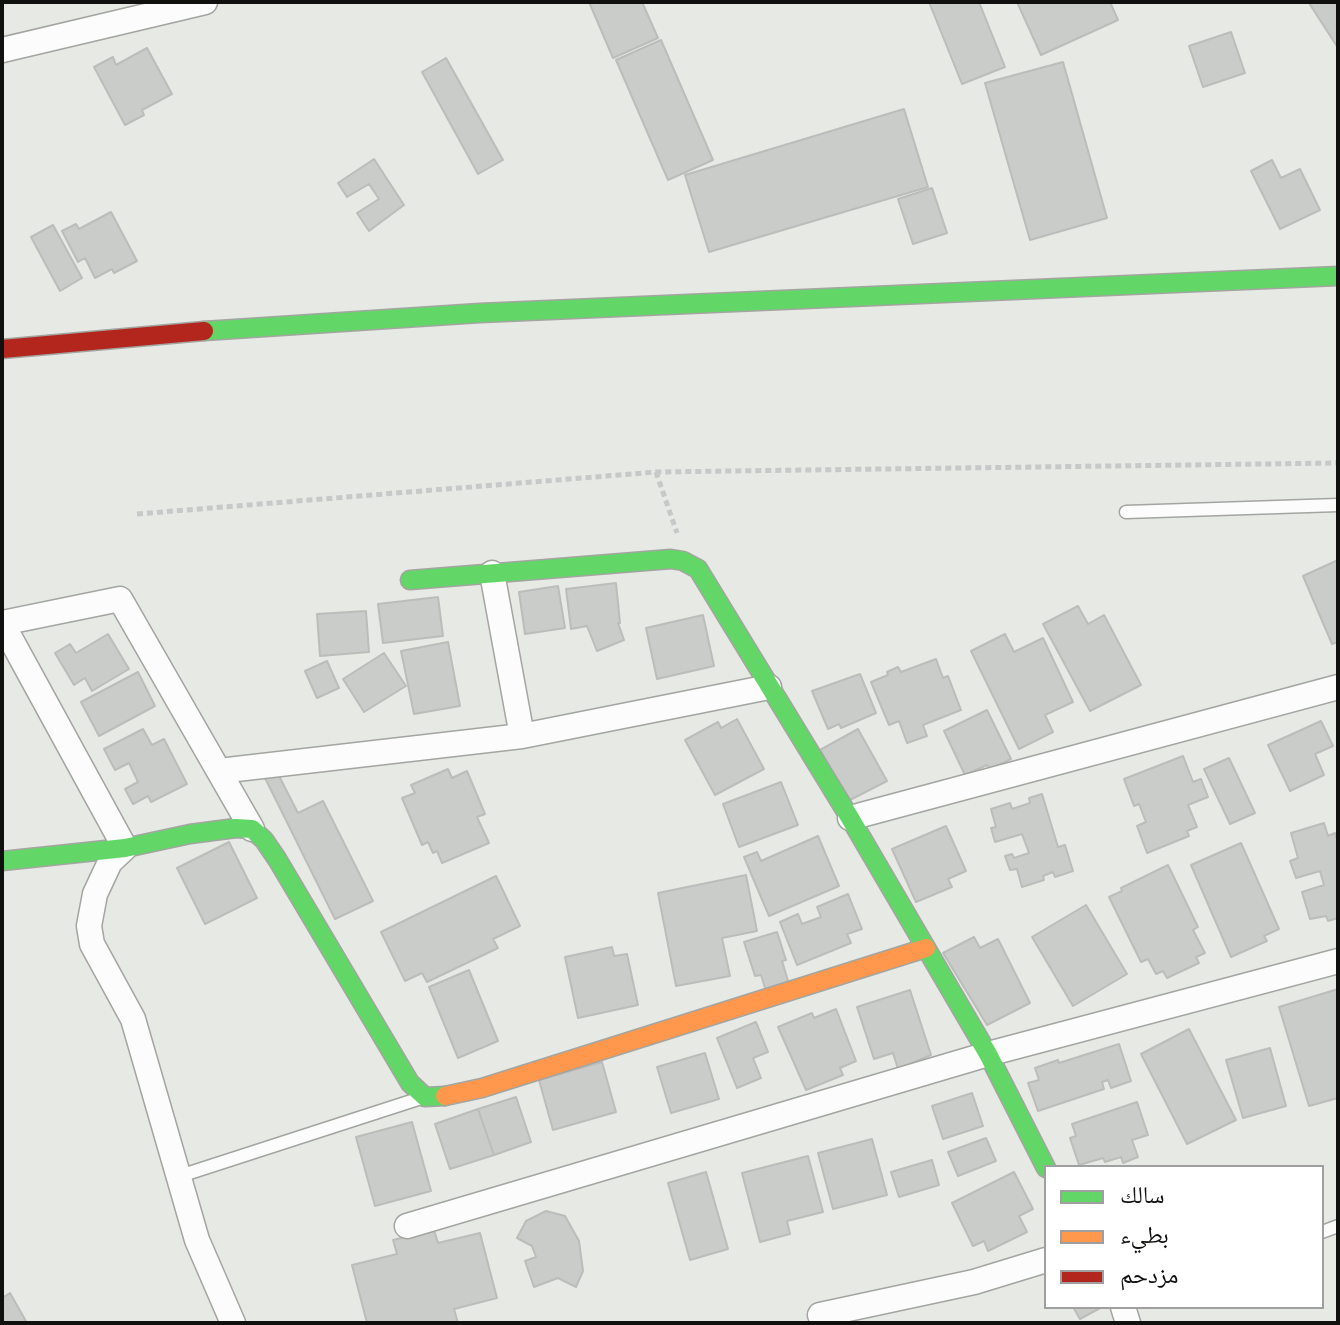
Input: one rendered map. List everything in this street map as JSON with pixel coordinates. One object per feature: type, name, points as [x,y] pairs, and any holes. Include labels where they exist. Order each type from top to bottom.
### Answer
[{"type":"street","points":[[2,50],[205,2]]},
{"type":"street","points":[[2,349],[134,335],[480,313],[1338,276]]},
{"type":"street","points":[[410,580],[605,564],[683,561],[698,569],[850,818],[988,1054],[1044,1165]]},
{"type":"street","points":[[492,573],[522,736]]},
{"type":"street","points":[[125,848],[2,623],[120,599],[252,829],[270,849],[410,1083],[425,1097],[460,1094],[501,1083],[926,948]]},
{"type":"street","points":[[219,771],[522,736],[769,687]]},
{"type":"street","points":[[850,818],[1338,687]]},
{"type":"street","points":[[2,861],[125,848],[236,828],[252,829]]},
{"type":"street","points":[[125,848],[110,862],[101,878],[89,926],[92,944],[133,1019],[197,1240],[233,1323]]},
{"type":"street","points":[[407,1226],[988,1054],[1338,961]]},
{"type":"street","points":[[820,1315],[974,1282],[1044,1261]]},
{"type":"lane","points":[[1126,512],[1338,505]]},
{"type":"lane","points":[[180,1176],[425,1097]]},
{"type":"path","points":[[137,514],[656,472],[1338,463]]},
{"type":"path","points":[[656,472],[684,554],[683,561]]},
{"type":"building","points":[[589,2],[642,2],[658,38],[613,58]]},
{"type":"building","points":[[929,2],[979,2],[1005,67],[962,84]]},
{"type":"building","points":[[1017,2],[1110,2],[1118,20],[1041,55]]},
{"type":"building","points":[[1338,2],[1338,48],[1309,3]]},
{"type":"building","points":[[1231,32],[1245,73],[1203,87],[1189,46]]},
{"type":"building","points":[[661,40],[713,160],[668,180],[616,60]]},
{"type":"building","points":[[147,48],[172,94],[142,110],[144,115],[125,125],[94,67],[113,57],[116,65]]},
{"type":"building","points":[[446,58],[503,160],[478,174],[422,72]]},
{"type":"building","points":[[1063,62],[1107,218],[1030,240],[985,83]]},
{"type":"building","points":[[904,109],[928,187],[709,252],[685,175]]},
{"type":"building","points":[[374,159],[404,205],[369,231],[357,213],[379,199],[369,184],[347,197],[338,183]]},
{"type":"building","points":[[1272,160],[1281,178],[1300,169],[1320,210],[1280,229],[1251,171]]},
{"type":"building","points":[[932,188],[947,233],[913,244],[898,199]]},
{"type":"building","points":[[111,212],[137,261],[114,273],[112,269],[95,278],[85,258],[78,262],[62,231],[76,224],[79,229]]},
{"type":"building","points":[[53,225],[82,278],[60,291],[31,237]]},
{"type":"building","points":[[1338,560],[1338,642],[1332,644],[1303,576]]},
{"type":"building","points":[[616,583],[618,623],[624,640],[597,651],[587,626],[571,629],[566,589]]},
{"type":"building","points":[[558,586],[565,628],[525,634],[519,592]]},
{"type":"building","points":[[438,597],[443,636],[383,643],[378,604]]},
{"type":"building","points":[[1078,606],[1088,624],[1104,615],[1141,685],[1090,711],[1043,624]]},
{"type":"building","points":[[366,611],[369,652],[320,656],[317,614]]},
{"type":"building","points":[[703,615],[714,666],[657,679],[646,628]]},
{"type":"building","points":[[108,634],[129,669],[92,691],[85,678],[74,685],[55,653],[70,644],[76,653]]},
{"type":"building","points":[[1005,634],[1014,652],[1043,638],[1073,702],[1045,715],[1053,732],[1019,749],[971,651]]},
{"type":"building","points":[[448,642],[460,706],[414,714],[401,651]]},
{"type":"building","points":[[384,653],[406,686],[364,712],[343,679]]},
{"type":"building","points":[[936,659],[943,678],[948,676],[961,710],[923,725],[927,736],[907,743],[899,721],[889,725],[871,682],[898,667],[901,672]]},
{"type":"building","points":[[327,661],[339,688],[317,698],[305,671]]},
{"type":"building","points":[[138,672],[155,706],[99,736],[81,702]]},
{"type":"building","points":[[860,674],[876,713],[841,728],[839,724],[828,729],[812,691]]},
{"type":"building","points":[[987,710],[1011,759],[990,769],[987,765],[965,775],[944,731]]},
{"type":"building","points":[[737,719],[764,769],[715,795],[685,740],[718,722],[721,728]]},
{"type":"building","points":[[1321,721],[1333,746],[1315,754],[1324,775],[1290,791],[1268,745]]},
{"type":"building","points":[[143,729],[152,745],[164,739],[187,784],[151,802],[148,796],[133,804],[125,789],[138,782],[129,763],[115,770],[104,749]]},
{"type":"building","points":[[858,729],[887,781],[848,801],[820,750]]},
{"type":"building","points":[[1183,756],[1193,782],[1201,779],[1208,797],[1188,805],[1197,827],[1187,831],[1189,836],[1147,853],[1137,826],[1146,822],[1139,804],[1134,806],[1124,779]]},
{"type":"building","points":[[1229,758],[1255,813],[1230,824],[1204,769]]},
{"type":"building","points":[[448,769],[452,778],[467,771],[485,814],[477,817],[489,843],[442,863],[437,851],[433,853],[428,842],[422,845],[402,798],[415,793],[411,785]]},
{"type":"building","points":[[277,772],[298,813],[323,801],[373,901],[335,919],[265,778]]},
{"type":"building","points":[[781,782],[798,825],[739,847],[723,804]]},
{"type":"building","points":[[1042,794],[1058,847],[1065,845],[1073,871],[1055,877],[1053,872],[1043,876],[1044,880],[1022,887],[1017,869],[1010,870],[1005,856],[1012,854],[1014,858],[1029,853],[1022,834],[995,842],[991,828],[996,827],[991,809],[1010,803],[1012,809],[1030,803],[1029,798]]},
{"type":"building","points":[[1324,823],[1328,836],[1335,833],[1338,842],[1338,918],[1328,921],[1326,916],[1310,919],[1302,892],[1324,885],[1320,871],[1296,878],[1290,861],[1298,858],[1291,833]]},
{"type":"building","points":[[946,826],[966,871],[948,879],[952,887],[916,902],[892,849]]},
{"type":"building","points":[[818,836],[839,886],[769,916],[744,857],[757,852],[761,861]]},
{"type":"building","points":[[229,842],[257,898],[205,924],[177,868]]},
{"type":"building","points":[[1241,843],[1279,929],[1264,936],[1267,941],[1231,957],[1191,865]]},
{"type":"building","points":[[1168,865],[1198,927],[1193,930],[1205,953],[1196,957],[1199,963],[1167,978],[1163,971],[1156,974],[1148,959],[1141,962],[1109,897]]},
{"type":"building","points":[[746,875],[757,931],[722,938],[730,976],[676,986],[658,893]]},
{"type":"building","points":[[496,876],[520,926],[493,939],[498,948],[427,982],[422,973],[405,981],[381,932]]},
{"type":"building","points":[[848,894],[862,929],[847,934],[851,943],[797,965],[780,922],[798,914],[802,924],[821,917],[817,907]]},
{"type":"building","points":[[1086,905],[1127,974],[1073,1006],[1032,937]]},
{"type":"building","points":[[777,932],[786,960],[782,961],[789,984],[766,991],[761,975],[755,976],[744,942]]},
{"type":"building","points":[[974,937],[980,948],[998,939],[1030,1003],[987,1025],[943,953]]},
{"type":"building","points":[[612,947],[614,956],[627,954],[638,1005],[578,1018],[565,957]]},
{"type":"building","points":[[469,970],[498,1041],[458,1058],[429,987]]},
{"type":"building","points":[[1338,989],[1338,1098],[1309,1106],[1279,1007]]},
{"type":"building","points":[[910,990],[931,1055],[898,1069],[893,1053],[874,1059],[857,1007]]},
{"type":"building","points":[[836,1009],[856,1061],[840,1068],[843,1075],[806,1090],[778,1027],[812,1013],[814,1018]]},
{"type":"building","points":[[756,1022],[768,1052],[753,1058],[761,1078],[737,1088],[717,1038]]},
{"type":"building","points":[[1189,1029],[1236,1120],[1187,1144],[1141,1054]]},
{"type":"building","points":[[1119,1044],[1131,1081],[1111,1088],[1108,1080],[1102,1082],[1104,1089],[1038,1111],[1028,1083],[1039,1080],[1035,1068]]},
{"type":"building","points":[[1270,1048],[1286,1106],[1243,1118],[1226,1060]]},
{"type":"building","points":[[705,1053],[719,1099],[671,1113],[657,1067]]},
{"type":"building","points":[[602,1062],[616,1112],[553,1130],[539,1080]]},
{"type":"building","points":[[972,1093],[983,1126],[943,1139],[932,1106]]},
{"type":"building","points":[[516,1097],[531,1142],[494,1155],[478,1109]]},
{"type":"building","points":[[1137,1102],[1148,1135],[1132,1140],[1138,1157],[1123,1163],[1121,1157],[1079,1165],[1070,1138],[1076,1136],[1072,1124]]},
{"type":"building","points":[[478,1109],[494,1155],[450,1169],[435,1124]]},
{"type":"building","points":[[412,1122],[431,1191],[375,1206],[356,1137]]},
{"type":"building","points":[[986,1138],[996,1161],[958,1176],[948,1152]]},
{"type":"building","points":[[872,1139],[887,1195],[833,1209],[818,1153]]},
{"type":"building","points":[[808,1156],[823,1212],[787,1221],[790,1234],[760,1242],[742,1173]]},
{"type":"building","points":[[932,1160],[939,1185],[899,1197],[891,1172]]},
{"type":"building","points":[[706,1172],[728,1249],[690,1260],[668,1183]]},
{"type":"building","points":[[1014,1172],[1033,1209],[1019,1216],[1027,1232],[988,1251],[984,1241],[973,1246],[952,1203]]},
{"type":"building","points":[[546,1211],[565,1216],[579,1241],[583,1271],[576,1287],[558,1278],[534,1287],[525,1261],[536,1257],[532,1246],[517,1238],[526,1221]]},
{"type":"building","points":[[434,1230],[438,1243],[480,1233],[497,1298],[454,1309],[458,1323],[367,1323],[352,1265],[397,1254],[393,1240]]},
{"type":"building","points":[[10,1293],[27,1323],[2,1323],[2,1298]]},
{"type":"building","points":[[1074,1309],[1098,1309],[1080,1319]]},
{"type":"traffic: fast","points":[[204,331],[480,313],[1338,276]]},
{"type":"traffic: fast","points":[[410,580],[671,559],[698,569],[850,818],[988,1054],[1044,1165]]},
{"type":"traffic: fast","points":[[2,861],[125,848],[236,828],[252,829],[277,859],[410,1083],[425,1097],[445,1096]]},
{"type":"traffic: slow","points":[[445,1096],[482,1088],[926,948]]},
{"type":"traffic: jam","points":[[2,349],[204,331]]}]
